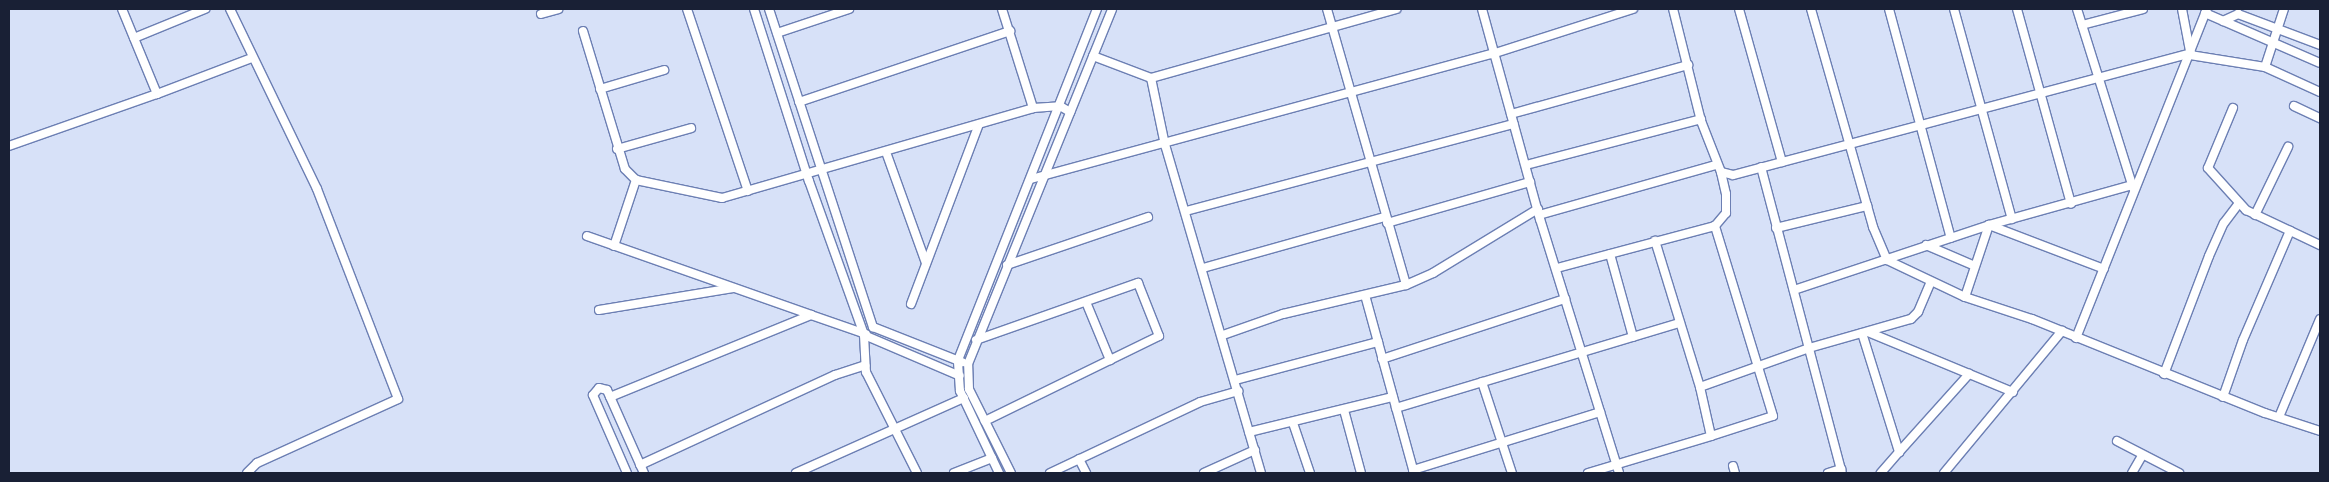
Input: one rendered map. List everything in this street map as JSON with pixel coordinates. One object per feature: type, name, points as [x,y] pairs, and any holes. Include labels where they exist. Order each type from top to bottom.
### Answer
[{"type":"street","points":[[122,9],[156,94]]},
{"type":"street","points":[[134,38],[205,9]]},
{"type":"street","points":[[230,9],[317,190],[398,399],[257,463],[247,473]]},
{"type":"street","points":[[540,14],[558,9]]},
{"type":"street","points":[[687,9],[748,191]]},
{"type":"street","points":[[754,9],[807,175],[864,335],[865,365],[918,473]]},
{"type":"street","points":[[769,9],[873,327]]},
{"type":"street","points":[[777,33],[848,9]]},
{"type":"street","points":[[1002,9],[1033,108]]},
{"type":"street","points":[[999,473],[964,398],[957,375],[958,360],[1097,9]]},
{"type":"street","points":[[1011,473],[969,389],[967,378],[968,364],[976,340],[1112,9]]},
{"type":"street","points":[[1327,9],[1349,93],[1406,285]]},
{"type":"street","points":[[1093,56],[1150,78],[1397,9]]},
{"type":"street","points":[[1482,9],[1492,54],[1557,268],[1580,352],[1618,470]]},
{"type":"street","points":[[1031,179],[1043,178],[1165,145],[1492,54],[1633,9]]},
{"type":"street","points":[[1557,268],[1715,226],[1726,212],[1728,205],[1718,168],[1701,119],[1673,9]]},
{"type":"street","points":[[1739,9],[1782,162]]},
{"type":"street","points":[[1811,9],[1867,206],[1887,260],[1965,297],[2062,331],[2164,374],[2279,418],[2320,431]]},
{"type":"street","points":[[1889,9],[1950,238]]},
{"type":"street","points":[[1954,9],[2012,219]]},
{"type":"street","points":[[2017,9],[2071,204]]},
{"type":"street","points":[[2077,9],[2135,194]]},
{"type":"street","points":[[2082,25],[2143,9]]},
{"type":"street","points":[[2182,9],[2190,54]]},
{"type":"street","points":[[2265,67],[2285,9]]},
{"type":"street","points":[[2076,338],[2135,194],[2206,11],[2224,21],[2263,36],[2320,63]]},
{"type":"street","points":[[2224,21],[2238,14],[2279,27],[2320,45]]},
{"type":"street","points":[[583,31],[617,149],[625,169],[636,180],[722,198],[821,171],[1033,108],[1060,106],[1070,112]]},
{"type":"street","points":[[799,102],[1010,31]]},
{"type":"street","points":[[1223,335],[1283,314],[1406,285],[1433,272],[1539,212],[1718,168],[1733,175],[2190,54],[2265,67],[2320,92]]},
{"type":"street","points":[[9,146],[252,58]]},
{"type":"street","points":[[1511,114],[1688,65]]},
{"type":"street","points":[[600,89],[664,70]]},
{"type":"street","points":[[1150,78],[1165,145],[1223,335],[1261,473]]},
{"type":"street","points":[[2294,106],[2320,118]]},
{"type":"street","points":[[2233,108],[2208,168],[2239,203],[2255,215],[2318,244],[2320,234]]},
{"type":"street","points":[[1526,165],[1701,119]]},
{"type":"street","points":[[911,304],[979,124]]},
{"type":"street","points":[[1186,211],[1369,160],[1514,124]]},
{"type":"street","points":[[617,149],[691,128]]},
{"type":"street","points":[[2255,215],[2288,147]]},
{"type":"street","points":[[886,152],[926,263]]},
{"type":"street","points":[[1761,167],[1841,471],[1828,473]]},
{"type":"street","points":[[614,246],[636,180]]},
{"type":"street","points":[[1203,268],[1530,182]]},
{"type":"street","points":[[1794,290],[1989,225],[2071,204],[2132,185]]},
{"type":"street","points":[[2164,374],[2209,256],[2224,223],[2239,203]]},
{"type":"street","points":[[1776,228],[1867,206]]},
{"type":"street","points":[[1007,265],[1148,217]]},
{"type":"street","points":[[1989,225],[2104,269]]},
{"type":"street","points":[[1965,297],[1989,225]]},
{"type":"street","points":[[1588,473],[1618,470],[1711,436],[1773,416],[1760,367],[1715,226]]},
{"type":"street","points":[[2223,396],[2243,340],[2290,232]]},
{"type":"street","points":[[587,236],[811,315],[967,378]]},
{"type":"street","points":[[1655,241],[1700,387],[1711,436]]},
{"type":"street","points":[[1926,245],[1976,266]]},
{"type":"street","points":[[1610,254],[1633,337]]},
{"type":"street","points":[[1700,387],[1809,348],[1911,319],[1918,312],[1931,282]]},
{"type":"street","points":[[976,340],[1138,283],[1159,336],[985,421]]},
{"type":"street","points":[[599,310],[735,288]]},
{"type":"street","points":[[1364,295],[1414,472],[1600,412]]},
{"type":"street","points":[[1382,359],[1565,299]]},
{"type":"street","points":[[1086,302],[1110,360]]},
{"type":"street","points":[[610,396],[811,315]]},
{"type":"street","points":[[2279,418],[2320,319]]},
{"type":"street","points":[[1396,408],[1680,322]]},
{"type":"street","points":[[864,335],[873,327]]},
{"type":"street","points":[[873,327],[968,364]]},
{"type":"street","points":[[1944,473],[2062,331]]},
{"type":"street","points":[[1865,332],[2013,392]]},
{"type":"street","points":[[1865,332],[1899,452]]},
{"type":"street","points":[[1234,380],[1378,342]]},
{"type":"street","points":[[640,465],[834,375],[865,365]]},
{"type":"street","points":[[1881,473],[1968,374]]},
{"type":"street","points":[[1482,382],[1512,473]]},
{"type":"street","points":[[627,473],[593,395],[595,390],[603,388],[610,396],[644,473]]},
{"type":"street","points":[[1050,473],[1200,402],[1238,391]]},
{"type":"street","points":[[1250,432],[1393,397]]},
{"type":"street","points":[[796,473],[964,398]]},
{"type":"street","points":[[1344,410],[1361,473]]},
{"type":"street","points":[[1293,423],[1310,473]]},
{"type":"street","points":[[2117,441],[2142,456],[2179,473]]},
{"type":"street","points":[[1204,473],[1255,450]]},
{"type":"street","points":[[2132,473],[2142,456]]},
{"type":"street","points":[[954,473],[992,458]]},
{"type":"street","points":[[1079,459],[1086,473]]}]
